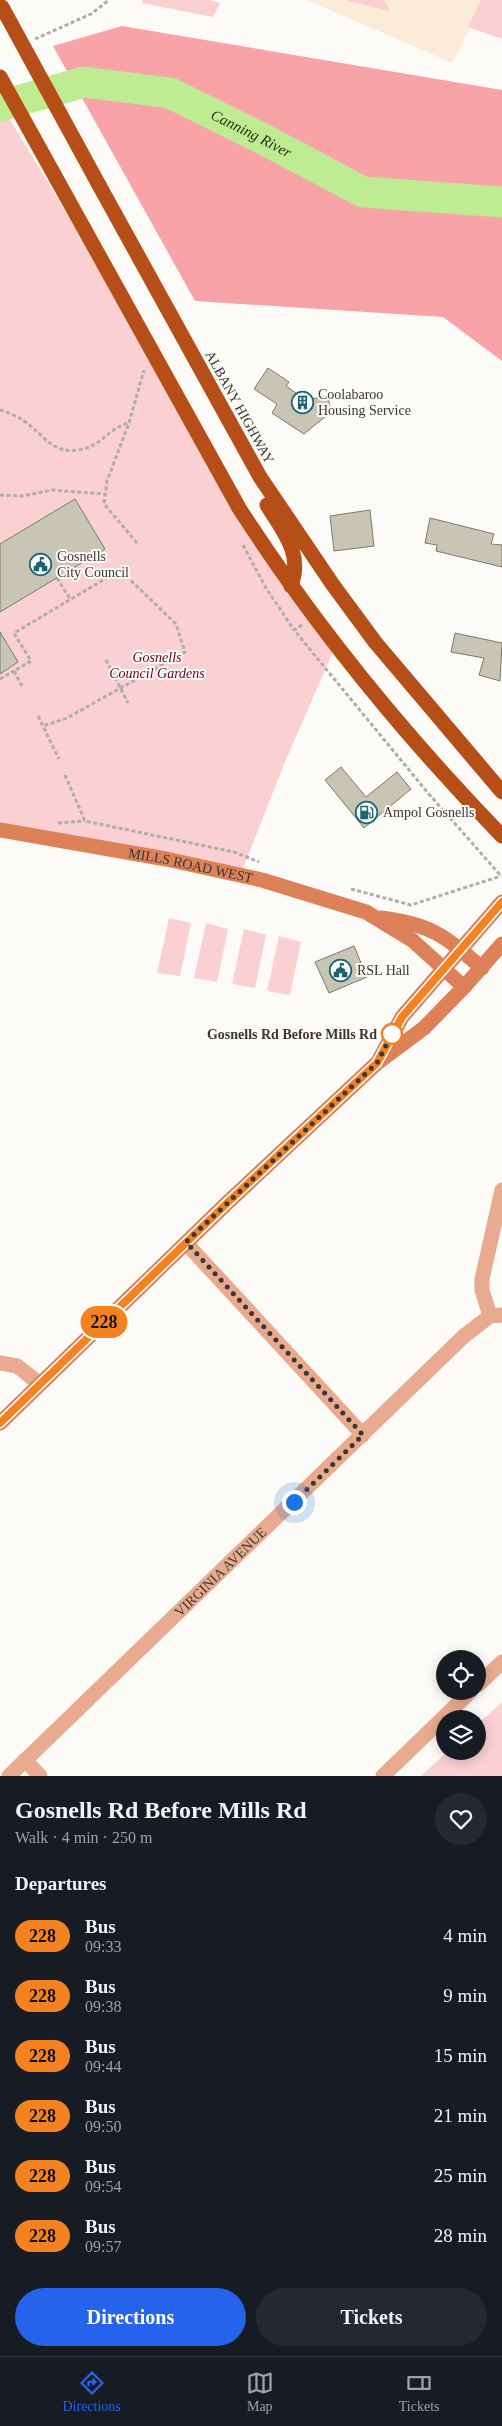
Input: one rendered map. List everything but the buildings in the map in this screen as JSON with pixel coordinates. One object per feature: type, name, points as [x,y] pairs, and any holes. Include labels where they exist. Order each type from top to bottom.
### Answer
[{"type":"highway","name":"ALBANY HIGHWAY","points":[[1,5],[260,477],[333,585],[402,676],[502,792]]},
{"type":"highway","points":[[0,77],[239,508],[291,586],[398,723],[502,836]]},
{"type":"highway","points":[[226,416],[239,458],[282,528],[296,558],[296,572],[291,586]]},
{"type":"main road","name":"MILLS ROAD WEST","points":[[0,830],[166,858],[252,878],[346,905],[377,917],[412,940],[464,987]]},
{"type":"main road","points":[[377,1063],[402,1017],[502,902]]},
{"type":"main road","name":"MILLS ROAD WEST","points":[[377,917],[410,921],[442,934],[482,968]]},
{"type":"main road","points":[[0,1423],[186,1242],[377,1063],[424,1028],[482,968],[502,944]]},
{"type":"street","points":[[496,1315],[482,1290],[482,1279],[502,1190]]},
{"type":"street","points":[[186,1242],[363,1435]]},
{"type":"street","name":"VIRGINIA AVENUE","points":[[9,1776],[464,1336],[496,1315]]},
{"type":"street","points":[[0,1363],[17,1366],[40,1384]]},
{"type":"street","points":[[486,1678],[502,1662]]},
{"type":"street","points":[[382,1776],[462,1700]]},
{"type":"street","points":[[25,1760],[40,1776]]},
{"type":"path","points":[[34,39],[91,14],[109,0]]},
{"type":"path","points":[[137,542],[104,504],[107,481],[129,423],[145,367]]},
{"type":"path","points":[[0,410],[25,421],[52,445],[68,450],[90,447],[113,429],[129,423]]},
{"type":"path","points":[[0,495],[23,496],[52,490],[105,494]]},
{"type":"path","points":[[0,679],[30,661],[14,633],[120,570],[176,624],[185,652],[67,718],[43,726]]},
{"type":"path","points":[[57,578],[70,599]]},
{"type":"path","points":[[106,660],[128,703]]},
{"type":"path","points":[[14,672],[22,686]]},
{"type":"path","points":[[38,716],[59,759]]},
{"type":"path","points":[[65,775],[84,821],[234,852],[266,865]]},
{"type":"path","points":[[345,887],[411,905],[501,876]]},
{"type":"shaded area","points":[[307,0],[485,0],[452,63]]},
{"type":"shaded area","points":[[122,26],[502,90],[502,361],[443,317],[195,301],[53,46]]},
{"type":"green space","points":[[143,0],[210,0],[220,3],[213,17],[142,3]]},
{"type":"green space","points":[[344,0],[384,0],[390,11]]},
{"type":"green space","points":[[481,0],[502,0],[502,39],[468,27]]},
{"type":"green space","name":"Gosnells Council Gardens","points":[[0,103],[291,586],[336,645],[284,764],[242,871],[0,833]]},
{"type":"green space","points":[[169,918],[191,923],[180,976],[157,973]]},
{"type":"green space","points":[[206,923],[228,929],[217,982],[194,978]]},
{"type":"green space","points":[[244,929],[266,935],[255,988],[232,984]]},
{"type":"green space","points":[[279,936],[301,942],[290,995],[267,991]]},
{"type":"green space","points":[[502,1702],[502,1776],[421,1776],[438,1760],[486,1760],[486,1717]]},
{"type":"waterway","name":"Canning River","points":[[0,106],[84,82],[170,93],[263,139],[363,192],[502,202]]},
{"type":"bus line","name":"228","points":[[0,1423],[226,1204],[377,1063],[402,1017],[502,902]]},
{"type":"place","name":"Coolabaroo Housing Service","points":[[302,402]]},
{"type":"place","name":"Gosnells City Council","points":[[41,564]]},
{"type":"place","name":"Ampol Gosnells","points":[[367,812]]},
{"type":"place","name":"RSL Hall","points":[[341,970]]},
{"type":"place","name":"Gosnells Rd Before Mills Rd","points":[[392,1034]]},
{"type":"route","points":[[294,1502],[363,1435],[186,1242],[377,1063],[393,1032],[392,1034]]}]
